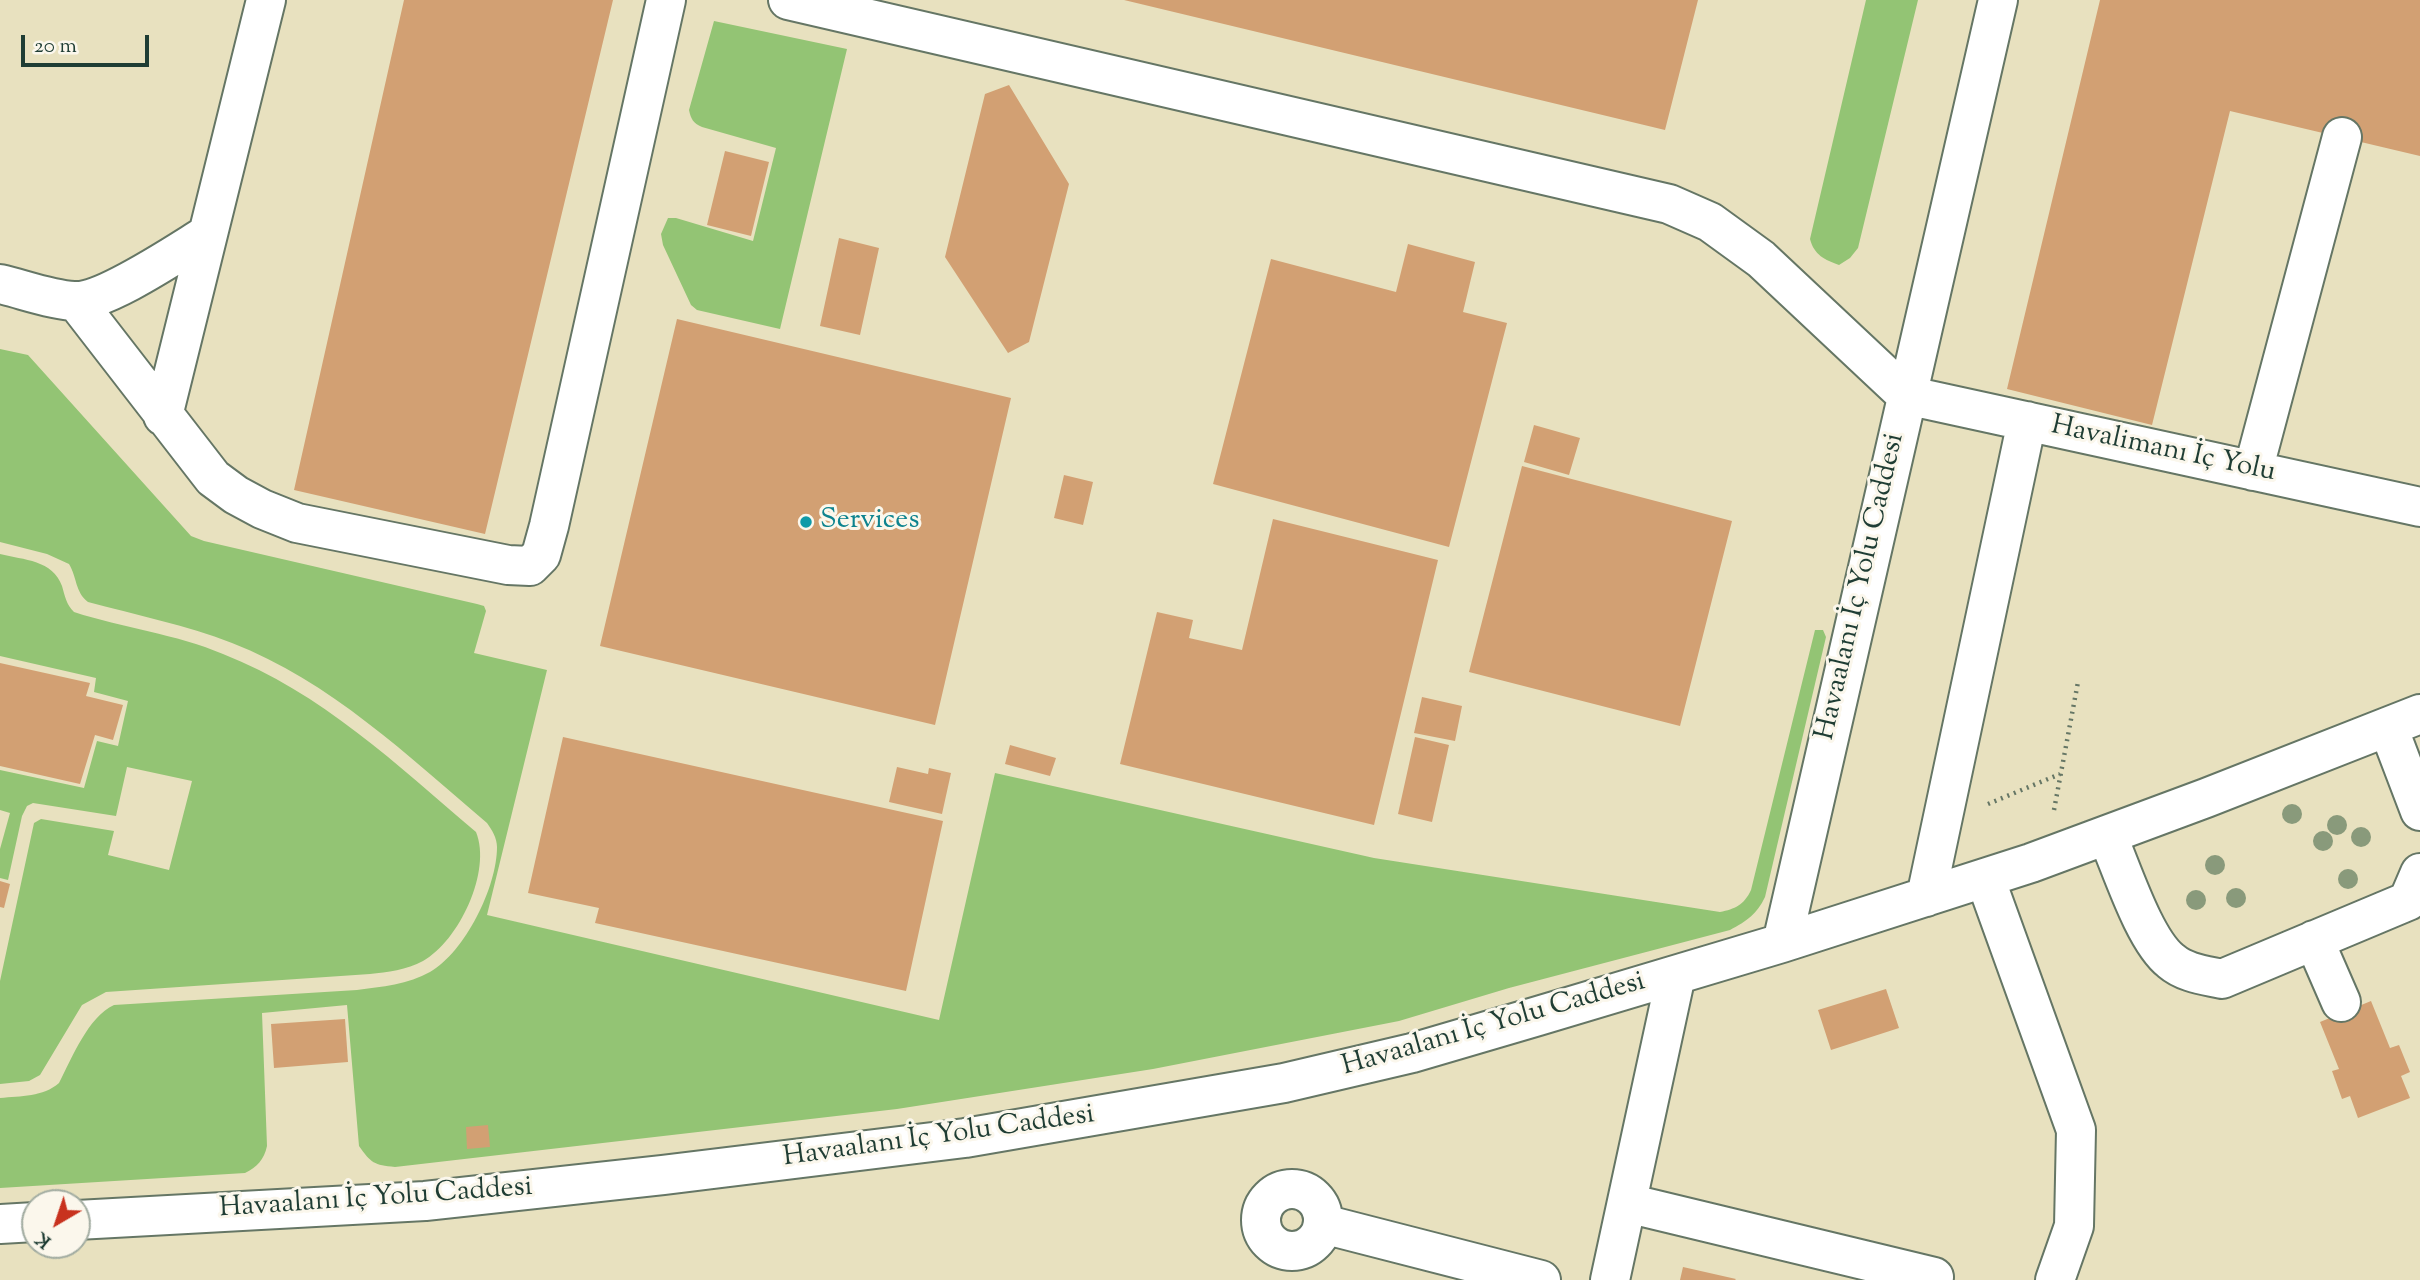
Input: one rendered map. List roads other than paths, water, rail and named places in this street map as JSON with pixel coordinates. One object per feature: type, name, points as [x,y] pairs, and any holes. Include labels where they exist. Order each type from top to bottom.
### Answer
[{"type":"street","points":[[163,416],[266,0]]},
{"type":"street","points":[[76,301],[213,478],[236,495],[297,523],[508,565],[530,566],[541,555],[549,526],[666,0]]},
{"type":"street","name":"Havaalanı İç Yolu Caddesi","points":[[1782,943],[1998,0]]},
{"type":"street","points":[[806,2],[1670,204],[1710,222],[1761,259],[1906,395]]},
{"type":"street","points":[[2253,471],[2342,137]]},
{"type":"street","points":[[0,284],[76,301],[105,292],[141,275],[208,234]]},
{"type":"street","name":"Havalimanı İç Yolu","points":[[1906,395],[2420,507]]},
{"type":"street","points":[[1926,897],[2027,421]]},
{"type":"street","points":[[2404,721],[2420,811]]},
{"type":"street","name":"Havaalanı İç Yolu Caddesi","points":[[91,1219],[425,1201],[817,1157],[965,1138],[1284,1083],[1412,1053],[1782,943],[1985,878],[2107,835],[2404,721]]},
{"type":"street","points":[[2107,835],[2153,944],[2172,962],[2192,973],[2222,979],[2408,901],[2420,873]]},
{"type":"street","points":[[1985,878],[2076,1130],[2074,1226],[2055,1280]]},
{"type":"street","points":[[2314,940],[2341,1002]]},
{"type":"street","points":[[1610,1280],[1676,975]]},
{"type":"street","points":[[1627,1203],[1934,1277]]},
{"type":"street","points":[[0,1224],[21,1223]]},
{"type":"street","points":[[1323,1224],[1541,1280]]},
{"type":"place","name":"Services","points":[[806,522]]}]
